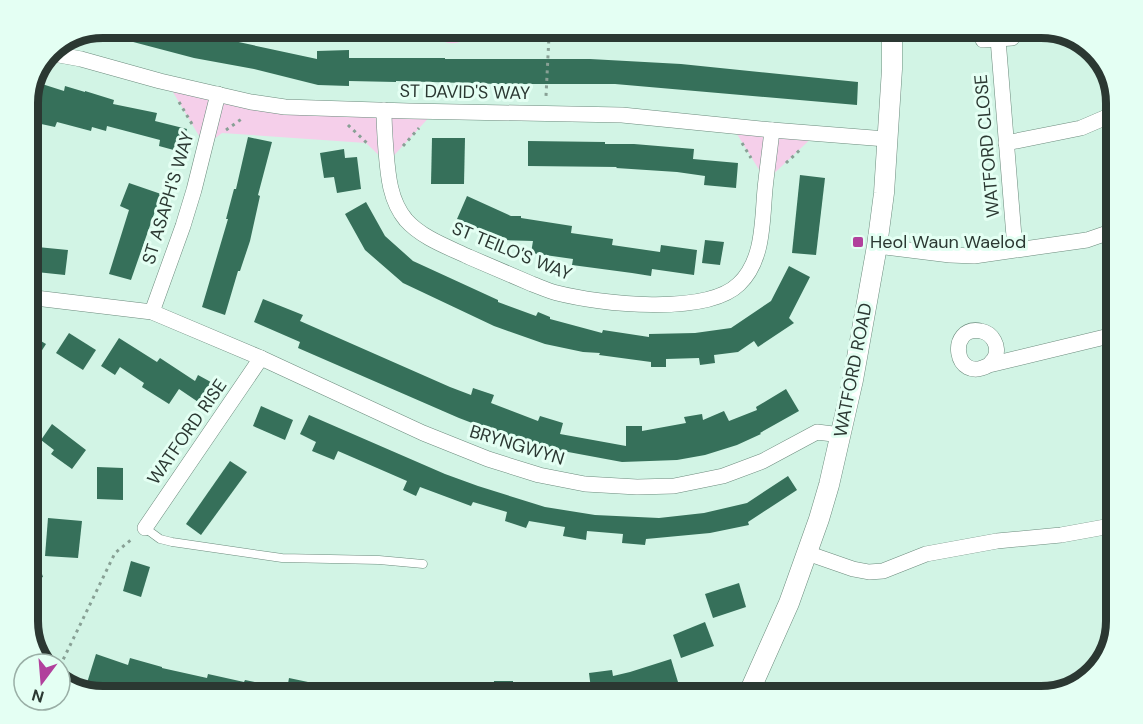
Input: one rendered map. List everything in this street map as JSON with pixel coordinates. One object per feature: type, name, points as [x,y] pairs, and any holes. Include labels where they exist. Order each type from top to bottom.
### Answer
[{"type":"street","name":"WATFORD ROAD","points":[[752,686],[789,603],[826,496],[853,380],[884,193],[892,38]]},
{"type":"street","name":"WATFORD CLOSE","points":[[998,39],[1016,249]]},
{"type":"street","name":"ST DAVID'S WAY","points":[[59,55],[160,81],[285,108],[622,115],[886,139]]},
{"type":"street","name":"ST ASAPH'S WAY","points":[[152,312],[188,208],[218,94]]},
{"type":"street","name":"ST TEILO'S WAY","points":[[384,111],[389,184],[396,205],[407,221],[422,234],[502,272],[555,293],[584,299],[634,304],[675,304],[707,299],[727,293],[740,283],[749,271],[757,253],[762,227],[772,130]]},
{"type":"street","points":[[1006,143],[1081,128],[1106,117]]},
{"type":"street","points":[[877,246],[974,256],[1087,240],[1106,233]]},
{"type":"street","name":"BRYNGWYN","points":[[38,298],[152,312],[261,358],[423,433],[488,459],[539,476],[585,484],[637,488],[675,486],[723,476],[763,461],[817,432],[841,435]]},
{"type":"street","points":[[989,365],[1106,337]]},
{"type":"street","name":"WATFORD RISE","points":[[145,528],[261,358]]},
{"type":"street","points":[[807,552],[853,569],[869,572],[883,571],[926,554],[997,541],[1061,535],[1106,527]]},
{"type":"lane","points":[[145,528],[160,539],[172,542],[282,558],[379,560],[423,564]]},
{"type":"path","points":[[546,113],[549,38]]},
{"type":"path","points":[[67,652],[116,553],[145,528]]},
{"type":"shaded area","points":[[436,38],[466,38],[453,43]]},
{"type":"shaded area","points":[[167,82],[251,102],[434,112],[387,163],[366,143],[222,133],[205,146]]},
{"type":"shaded area","points":[[732,126],[817,133],[766,181]]},
{"type":"building","points":[[118,38],[220,38],[317,59],[317,51],[349,50],[349,58],[590,59],[681,64],[858,82],[857,105],[615,84],[349,81],[349,86],[318,85],[254,69],[194,58]]},
{"type":"building","points":[[42,84],[64,91],[65,86],[114,100],[113,104],[157,113],[155,121],[187,129],[181,152],[159,146],[160,140],[107,126],[106,131],[92,127],[91,131],[57,122],[55,127],[38,123],[38,99]]},
{"type":"building","points":[[248,137],[272,142],[258,195],[260,196],[250,241],[225,315],[202,307],[228,219],[226,219],[234,189],[236,189]]},
{"type":"building","points":[[432,138],[465,138],[464,184],[431,184]]},
{"type":"building","points":[[528,141],[605,142],[605,144],[694,149],[693,159],[738,163],[736,188],[704,185],[705,176],[677,172],[617,167],[528,166]]},
{"type":"building","points":[[344,149],[345,158],[357,157],[361,189],[337,193],[334,177],[324,178],[320,153]]},
{"type":"building","points":[[800,175],[825,178],[816,255],[792,253]]},
{"type":"building","points":[[129,183],[161,194],[131,280],[109,274],[129,210],[120,206]]},
{"type":"building","points":[[467,196],[511,216],[572,226],[571,233],[613,239],[612,245],[660,252],[661,245],[697,250],[694,275],[652,269],[651,276],[572,265],[573,259],[531,253],[533,241],[504,240],[457,219]]},
{"type":"building","points":[[366,202],[385,236],[413,261],[498,300],[498,302],[536,316],[538,312],[550,319],[602,333],[603,330],[649,337],[649,334],[695,333],[731,328],[771,301],[789,266],[810,277],[789,318],[794,323],[758,347],[754,341],[738,352],[714,355],[715,363],[700,365],[699,358],[666,359],[666,367],[651,367],[651,362],[599,355],[600,353],[545,344],[494,326],[403,283],[365,250],[345,214]]},
{"type":"building","points":[[705,240],[724,242],[720,265],[702,263]]},
{"type":"building","points":[[38,247],[68,250],[65,275],[38,272]]},
{"type":"building","points":[[263,299],[303,315],[300,321],[450,387],[471,395],[473,388],[494,395],[491,403],[538,421],[540,416],[563,423],[560,434],[626,446],[626,426],[642,426],[642,431],[686,423],[684,417],[702,414],[703,420],[724,411],[729,421],[757,410],[756,407],[786,389],[799,411],[761,434],[737,445],[705,455],[677,460],[622,462],[552,449],[501,434],[459,418],[298,348],[300,342],[254,322]]},
{"type":"building","points":[[69,333],[96,350],[83,370],[56,353]]},
{"type":"building","points":[[119,338],[157,362],[160,358],[195,381],[198,375],[220,387],[207,408],[179,389],[169,404],[142,387],[144,383],[120,367],[115,375],[101,366]]},
{"type":"building","points":[[38,339],[46,344],[38,357]]},
{"type":"building","points":[[261,406],[293,420],[285,440],[253,426]]},
{"type":"building","points":[[309,415],[478,486],[545,507],[595,515],[659,518],[704,513],[747,503],[788,476],[797,490],[748,522],[749,525],[710,533],[646,539],[645,545],[622,543],[623,534],[587,531],[586,540],[563,536],[565,527],[529,521],[526,528],[505,521],[507,512],[473,502],[471,506],[420,487],[416,496],[403,490],[407,481],[338,451],[334,460],[312,451],[316,442],[300,434]]},
{"type":"building","points":[[52,424],[86,450],[72,469],[51,454],[54,450],[41,440]]},
{"type":"building","points":[[230,461],[247,472],[201,535],[186,524]]},
{"type":"building","points":[[97,467],[123,468],[123,500],[97,499]]},
{"type":"building","points":[[48,518],[82,521],[78,558],[45,556]]},
{"type":"building","points":[[131,561],[150,567],[141,597],[123,591]]},
{"type":"building","points":[[38,563],[43,577],[38,579]]},
{"type":"building","points":[[739,583],[746,607],[713,618],[705,594]]},
{"type":"building","points":[[705,622],[714,646],[681,658],[673,635]]},
{"type":"building","points":[[96,654],[128,665],[130,658],[207,678],[208,674],[273,686],[94,686],[87,684]]},
{"type":"building","points":[[671,659],[678,682],[666,686],[591,686],[589,673],[612,670],[613,676]]},
{"type":"building","points":[[289,678],[327,686],[288,686]]},
{"type":"building","points":[[494,681],[513,681],[513,686],[494,686]]},
{"type":"place","name":"Heol Waun Waelod","points":[[858,242]]}]
